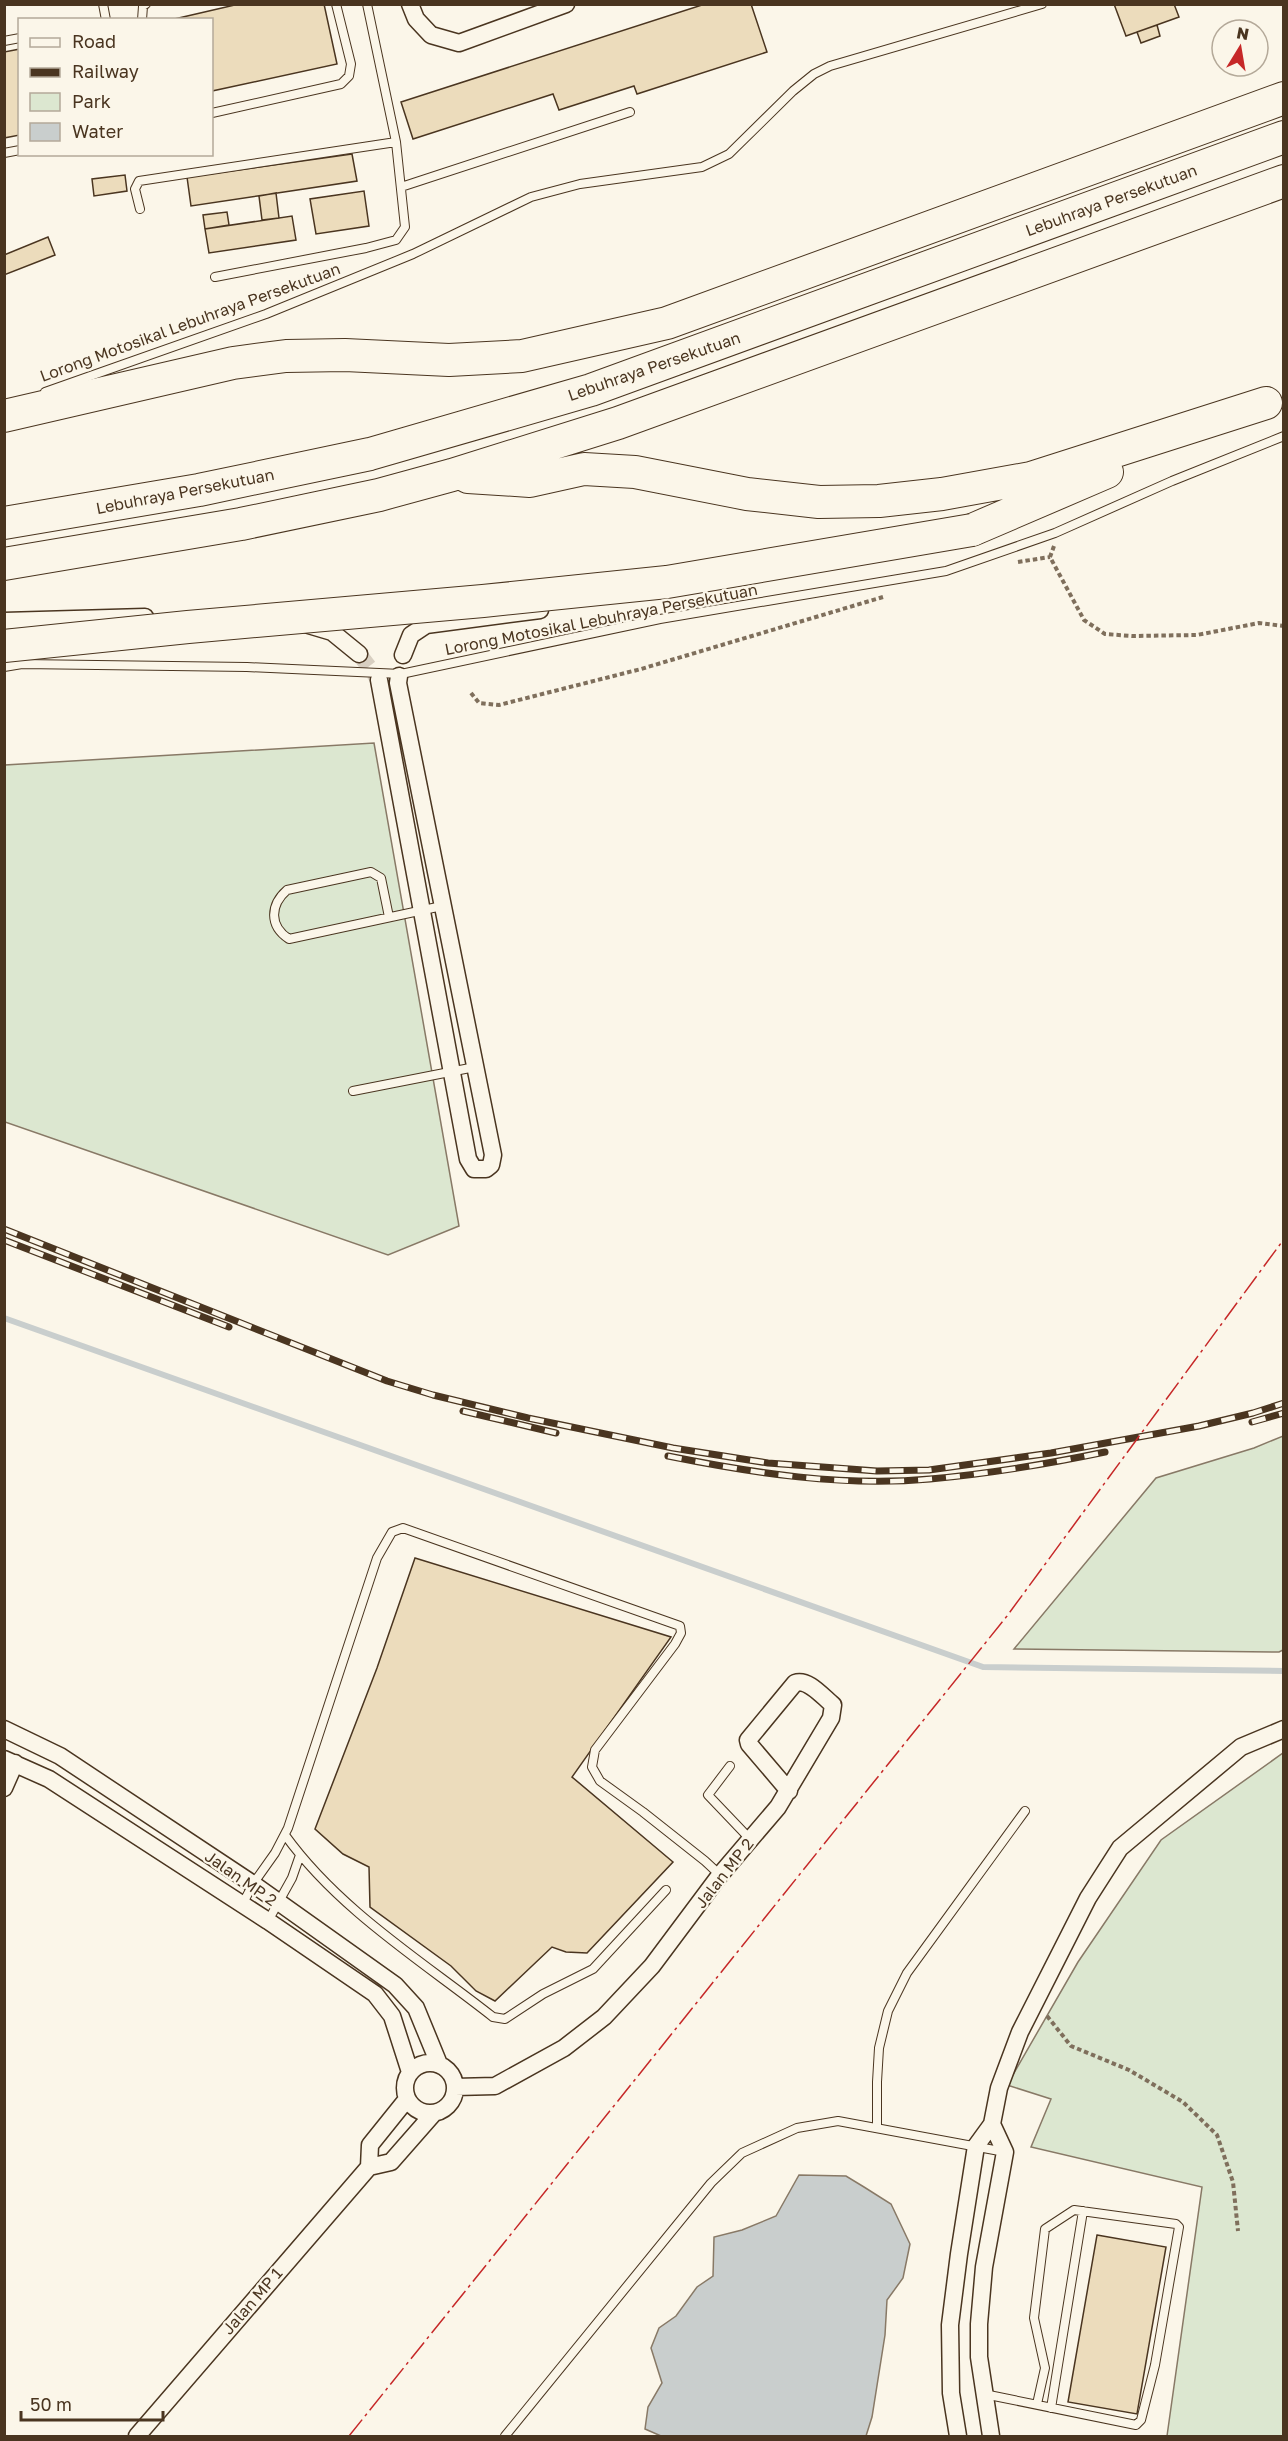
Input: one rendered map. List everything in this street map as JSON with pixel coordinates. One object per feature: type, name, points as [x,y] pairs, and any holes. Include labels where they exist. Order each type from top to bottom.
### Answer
[{"type":"highway","points":[[4,416],[233,363],[286,356],[449,360],[522,356],[667,323],[1284,98]]},
{"type":"highway","name":"Lebuhraya Persekutuan","points":[[4,523],[199,490],[370,454],[591,390],[1284,137]]},
{"type":"highway","points":[[4,564],[240,524],[378,495],[452,475],[618,423],[1284,181]]},
{"type":"highway","points":[[452,475],[530,481],[584,469],[635,472],[747,494],[819,502],[879,501],[942,494],[1031,478],[1275,398]]},
{"type":"highway","points":[[4,646],[188,627],[483,602],[667,582],[972,530],[1275,398]]},
{"type":"street","points":[[410,4],[416,19],[431,35],[459,43],[566,4]]},
{"type":"street","points":[[403,655],[411,635],[426,625],[719,587],[892,558],[971,541],[1016,526],[1029,514],[1036,503]]},
{"type":"street","points":[[4,621],[217,615],[301,623],[332,632],[358,654]]},
{"type":"street","points":[[379,680],[468,1159],[474,1169],[481,1170],[491,1165],[493,1159],[398,683],[399,676]]},
{"type":"street","name":"Jalan MP 2","points":[[455,2087],[495,2086],[564,2048],[604,2016],[652,1966],[720,1875],[789,1791],[833,1712],[833,1705],[800,1681],[795,1683],[748,1740],[748,1744],[789,1791]]},
{"type":"street","points":[[958,2436],[951,2393],[950,2325],[976,2146],[992,2124],[999,2088],[1020,2032],[1088,1898],[1120,1848],[1241,1748],[1284,1729]]},
{"type":"street","name":"Jalan MP 2","points":[[4,1730],[60,1756],[253,1884],[395,1985],[416,2008],[439,2064]]},
{"type":"street","points":[[4,1788],[10,1761]]},
{"type":"street","name":"Jalan MP 2","points":[[10,1761],[50,1779],[268,1921],[375,1994],[392,2016],[410,2072]]},
{"type":"street","points":[[429,2062],[439,2064],[447,2069],[453,2078],[455,2087],[449,2104],[434,2113],[418,2110],[407,2099],[405,2085],[410,2072],[418,2065],[429,2062]]},
{"type":"street","name":"Jalan MP 1","points":[[369,2167],[370,2145],[407,2099]]},
{"type":"street","name":"Jalan MP 1","points":[[137,2436],[369,2167],[391,2162],[434,2113]]},
{"type":"street","points":[[991,2436],[979,2357],[984,2267],[1005,2152],[992,2124]]},
{"type":"lane","points":[[142,18],[143,6],[146,4]]},
{"type":"lane","points":[[213,113],[341,84],[349,76],[351,64],[336,4]]},
{"type":"lane","points":[[215,277],[366,248],[396,240],[405,227],[396,142],[367,4]]},
{"type":"lane","name":"Lorong Motosikal Lebuhraya Persekutuan","points":[[41,393],[276,309],[413,254],[531,197],[580,184],[702,167],[729,154],[793,91],[814,74],[830,66],[1042,4]]},
{"type":"lane","points":[[400,186],[630,112]]},
{"type":"lane","points":[[141,209],[135,189],[139,181],[396,142]]},
{"type":"lane","name":"Lorong Motosikal Lebuhraya Persekutuan","points":[[4,668],[22,664],[247,667],[401,674],[660,619],[946,571],[1055,533],[1172,481],[1284,436]]},
{"type":"lane","points":[[389,916],[381,878],[371,872],[287,890],[278,898],[274,909],[274,922],[280,933],[289,939],[442,906]]},
{"type":"lane","points":[[352,1091],[475,1067]]},
{"type":"lane","points":[[242,1906],[253,1884],[285,1835],[377,1557],[392,1532],[403,1528],[680,1626],[681,1633],[675,1644],[596,1750],[592,1767],[600,1780],[720,1875]]},
{"type":"lane","points":[[730,1766],[708,1795],[750,1839]]},
{"type":"lane","points":[[877,2127],[876,2082],[879,2048],[888,2011],[907,1973],[1025,1811]]},
{"type":"lane","points":[[285,1835],[313,1870],[364,1917],[493,2017],[505,2019],[543,1994],[593,1969],[666,1890]]},
{"type":"lane","points":[[268,1921],[295,1870],[300,1855]]},
{"type":"lane","points":[[505,2436],[711,2182],[741,2153],[797,2128],[838,2121],[1005,2152]]},
{"type":"lane","points":[[984,2394],[1126,2424],[1136,2424],[1141,2420],[1155,2365],[1179,2227],[1176,2224],[1074,2210],[1045,2229],[1034,2318],[1045,2368],[1037,2404]]},
{"type":"lane","points":[[1051,2408],[1083,2211]]},
{"type":"path","points":[[1050,557],[1054,548],[1055,533]]},
{"type":"path","points":[[1015,562],[1050,557]]},
{"type":"path","points":[[1050,557],[1084,620],[1105,634],[1197,635],[1259,623],[1284,626]]},
{"type":"path","points":[[471,693],[479,703],[499,705],[641,669],[884,597]]},
{"type":"path","points":[[1036,2000],[1071,2046],[1129,2070],[1183,2102],[1217,2135],[1233,2182],[1238,2231]]},
{"type":"green space","points":[[374,743],[459,1226],[388,1255],[5,1122],[5,765]]},
{"type":"green space","points":[[1283,1436],[1283,1650],[1279,1652],[1014,1649],[1156,1478],[1254,1448]]},
{"type":"green space","points":[[1283,1753],[1283,2436],[1167,2436],[1202,2187],[1031,2147],[1051,2099],[1007,2085],[1078,1962],[1161,1840]]},
{"type":"water","points":[[799,2175],[846,2176],[864,2187],[891,2204],[910,2244],[903,2278],[887,2300],[885,2335],[872,2417],[866,2436],[661,2436],[645,2429],[648,2407],[662,2383],[651,2348],[659,2328],[676,2316],[697,2287],[713,2276],[714,2237],[742,2230],[776,2216]]},
{"type":"building","points":[[239,4],[324,4],[337,64],[213,91],[213,18],[179,18]]},
{"type":"building","points":[[705,4],[751,4],[767,52],[637,94],[634,86],[559,110],[553,94],[413,139],[401,102]]},
{"type":"building","points":[[1114,4],[1174,4],[1179,17],[1126,36]]},
{"type":"building","points":[[1157,25],[1160,36],[1141,43],[1137,32]]},
{"type":"building","points":[[18,49],[18,135],[4,138],[4,52]]},
{"type":"building","points":[[352,154],[357,181],[191,206],[187,177]]},
{"type":"building","points":[[125,175],[127,191],[94,196],[92,179]]},
{"type":"building","points":[[364,191],[369,226],[316,234],[310,199]]},
{"type":"building","points":[[276,193],[279,218],[262,220],[259,196]]},
{"type":"building","points":[[227,212],[229,225],[205,229],[203,215]]},
{"type":"building","points":[[292,216],[296,240],[209,253],[205,229]]},
{"type":"building","points":[[48,237],[55,255],[4,275],[4,255]]},
{"type":"building","points":[[415,1558],[671,1637],[572,1777],[673,1862],[587,1953],[566,1952],[552,1947],[495,2001],[476,1991],[451,1966],[370,1907],[369,1867],[343,1854],[315,1829],[377,1668]]},
{"type":"building","points":[[1097,2235],[1166,2247],[1137,2414],[1068,2402]]},
{"type":"waterway","points":[[4,1318],[983,1667],[1284,1671]]},
{"type":"tunnel","points":[[359,654],[379,680]]},
{"type":"railway","points":[[4,1229],[387,1381],[433,1395],[528,1418],[673,1448],[768,1463],[877,1471],[929,1470],[1051,1453],[1199,1426],[1284,1403]]},
{"type":"railway","points":[[4,1240],[229,1327]]},
{"type":"railway","points":[[463,1411],[556,1433]]},
{"type":"railway","points":[[1252,1422],[1284,1413]]},
{"type":"railway","points":[[668,1456],[798,1477],[897,1481],[996,1471],[1105,1452]]},
{"type":"power","points":[[349,2436],[1007,1616],[1284,1239]]}]
